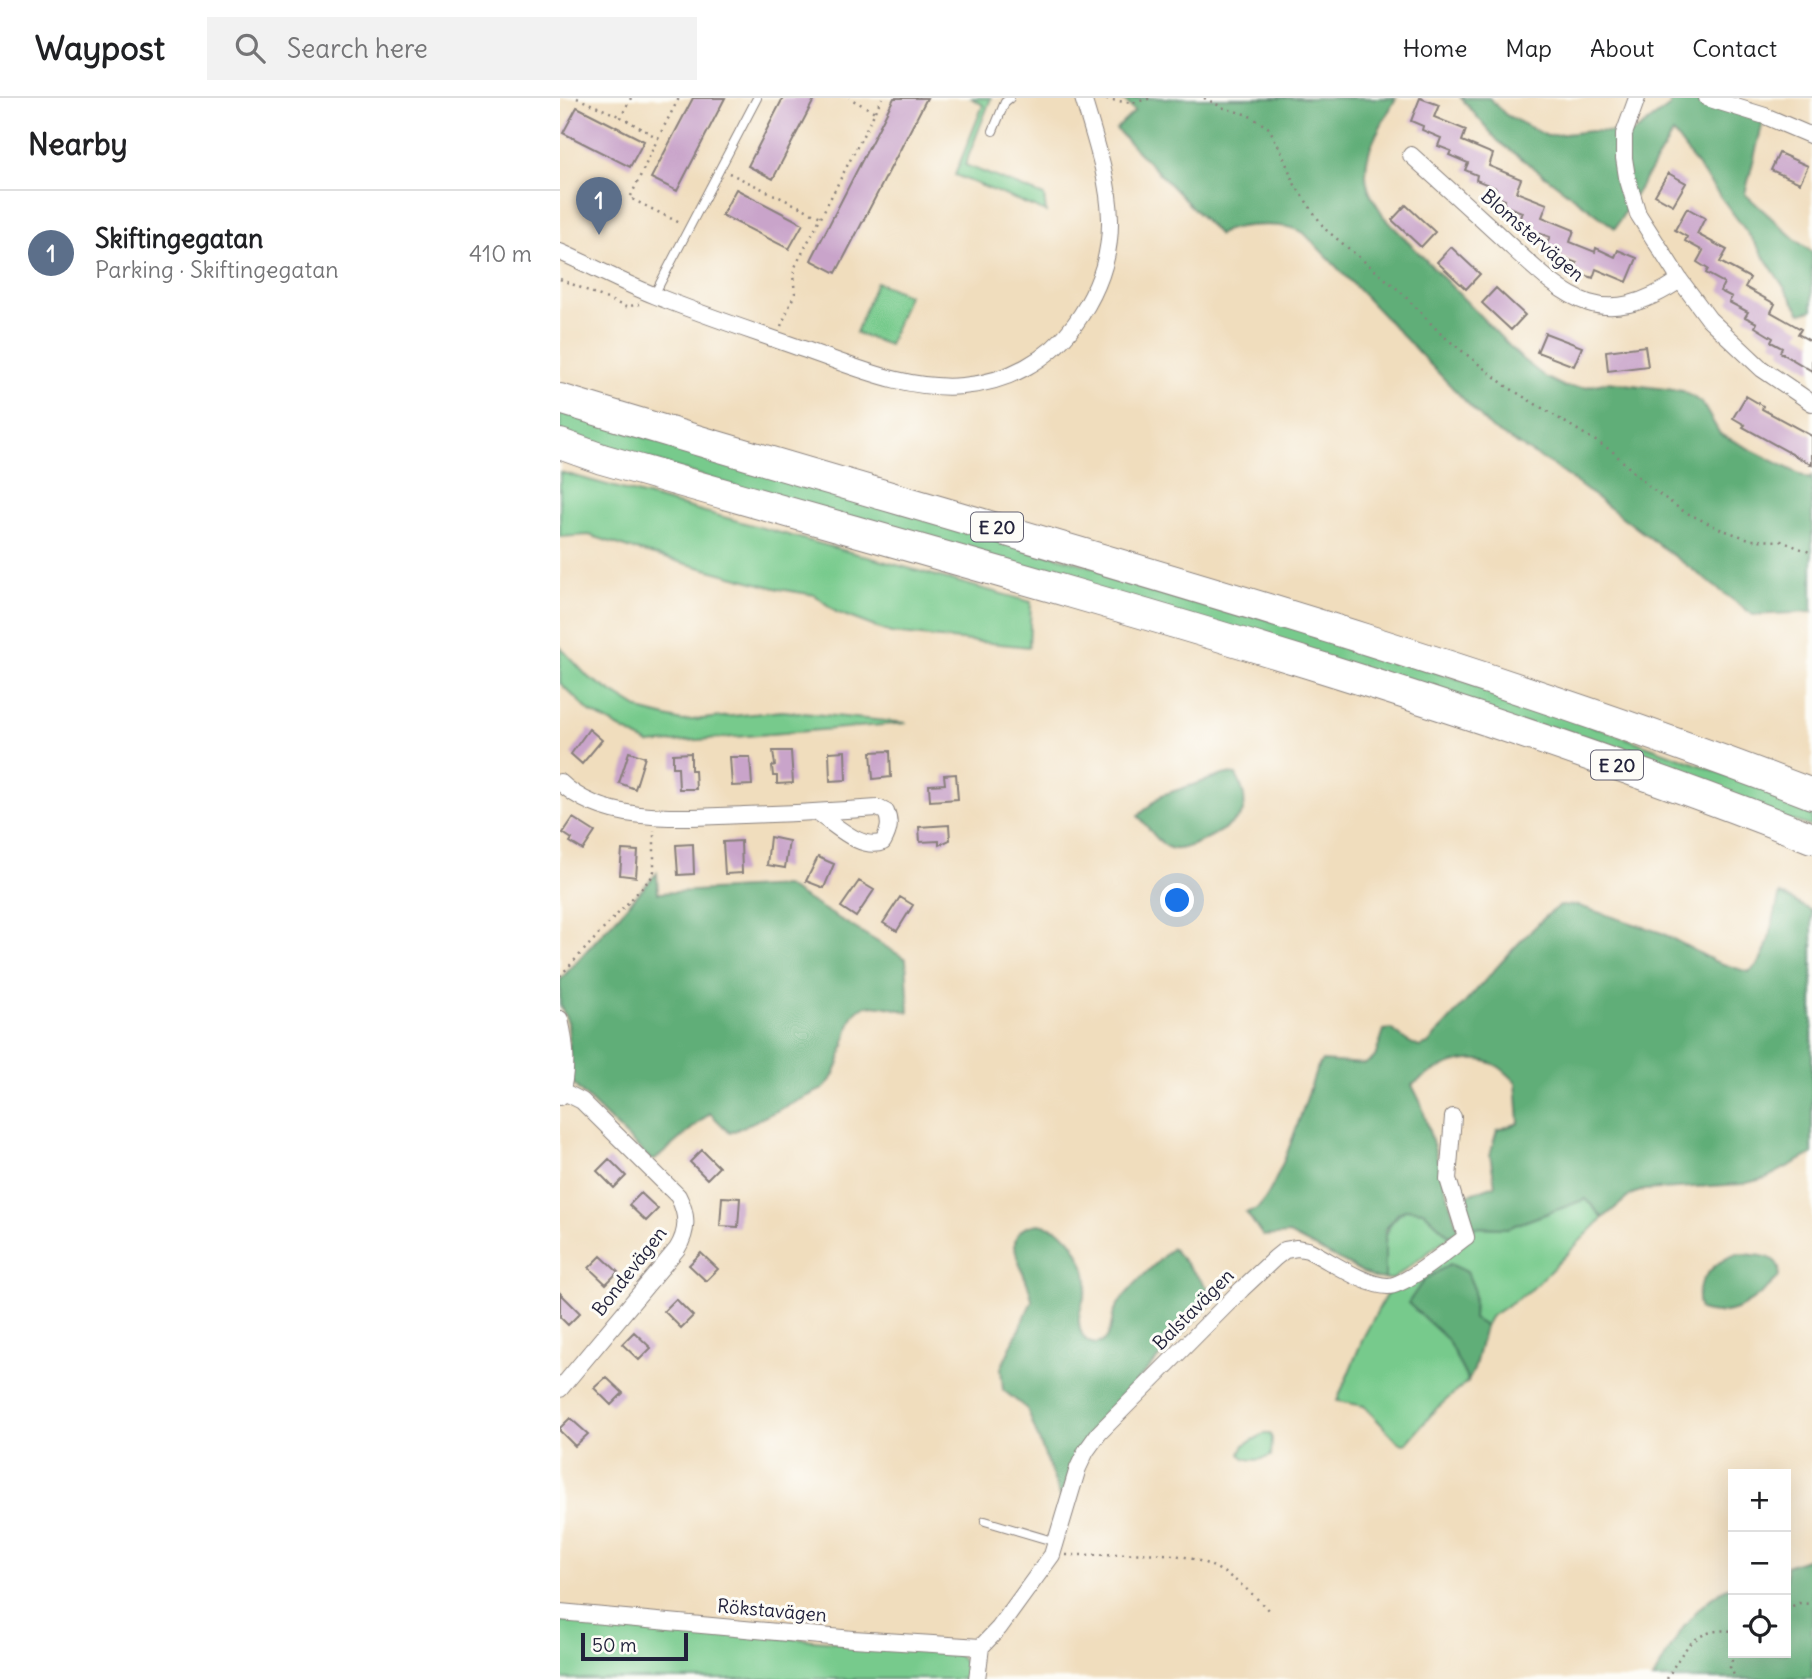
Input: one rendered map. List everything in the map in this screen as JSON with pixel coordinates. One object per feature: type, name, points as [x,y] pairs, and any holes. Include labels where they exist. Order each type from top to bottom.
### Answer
[{"type":"highway","name":"E 20","points":[[560,399],[1081,551],[1380,642],[1615,721],[1812,794]]},
{"type":"highway","name":"E 20","points":[[560,444],[602,459],[1079,594],[1342,673],[1591,755],[1812,838]]},
{"type":"street","points":[[560,252],[654,295],[878,375],[929,386],[964,386],[999,380],[1030,366],[1065,338],[1098,286],[1110,243],[1111,219],[1106,176],[1083,98]]},
{"type":"street","points":[[1637,98],[1624,134],[1627,177],[1638,214],[1680,280],[1709,319],[1762,369],[1812,403]]},
{"type":"street","points":[[1707,98],[1765,116],[1812,136]]},
{"type":"street","name":"Blomstervägen","points":[[1411,155],[1537,270],[1571,297],[1590,304],[1634,304],[1656,297],[1680,280]]},
{"type":"street","points":[[560,782],[609,808],[654,816],[817,813]]},
{"type":"street","points":[[560,1019],[565,1039],[561,1094]]},
{"type":"street","name":"Bondevägen","points":[[560,1389],[677,1249],[684,1238],[686,1224],[685,1210],[678,1196],[582,1101],[561,1094]]},
{"type":"street","name":"Balstavägen","points":[[981,1647],[1007,1617],[1054,1549],[1078,1468],[1099,1433],[1242,1289],[1285,1250],[1308,1250],[1372,1282],[1387,1286],[1408,1280],[1466,1237],[1447,1179],[1454,1116]]},
{"type":"street","name":"Rökstavägen","points":[[560,1612],[853,1639],[981,1647]]},
{"type":"street","points":[[977,1679],[981,1647]]},
{"type":"lane","points":[[654,295],[757,98]]},
{"type":"lane","points":[[993,131],[1005,102],[1010,98]]},
{"type":"lane","points":[[985,1521],[1054,1549]]},
{"type":"path","points":[[577,98],[621,117],[658,138]]},
{"type":"path","points":[[621,117],[631,98]]},
{"type":"path","points":[[678,98],[630,198],[690,228]]},
{"type":"path","points":[[849,98],[875,112]]},
{"type":"path","points":[[776,339],[795,293],[793,275],[796,265],[882,98]]},
{"type":"path","points":[[1099,98],[1132,103],[1152,98]]},
{"type":"path","points":[[1204,98],[1224,108],[1248,115],[1269,128],[1295,185],[1325,229],[1400,290],[1441,334],[1506,386],[1612,451],[1648,486],[1683,511],[1741,537],[1782,541],[1812,553]]},
{"type":"path","points":[[720,169],[821,217]]},
{"type":"path","points":[[560,279],[626,307],[634,306],[654,295]]},
{"type":"path","points":[[560,976],[651,878],[654,816]]},
{"type":"path","points":[[1054,1549],[1162,1553],[1196,1558],[1232,1576],[1250,1590],[1271,1613]]},
{"type":"path","points":[[1791,1607],[1799,1603],[1812,1604]]},
{"type":"path","points":[[1667,1679],[1675,1664],[1697,1637],[1707,1632],[1728,1631]]},
{"type":"path","points":[[1733,1658],[1730,1667],[1736,1679]]},
{"type":"green space","points":[[971,98],[991,98],[965,165],[1044,196],[1046,212],[955,175],[983,105]]},
{"type":"green space","points":[[1121,98],[1396,98],[1377,132],[1368,156],[1366,180],[1370,193],[1384,217],[1522,359],[1545,377],[1565,387],[1586,387],[1608,382],[1683,391],[1702,403],[1720,434],[1809,479],[1812,476],[1812,612],[1753,615],[1554,466],[1492,429],[1304,233],[1288,227],[1262,225],[1232,229],[1219,235],[1116,129],[1135,111]]},
{"type":"green space","points":[[1461,98],[1489,98],[1506,115],[1547,136],[1591,131],[1633,133],[1670,106],[1670,98],[1728,98],[1766,110],[1745,194],[1812,252],[1812,310],[1801,313],[1755,243],[1673,133],[1615,228],[1498,141]]},
{"type":"green space","points":[[876,282],[908,295],[889,345],[856,333]]},
{"type":"green space","points":[[560,412],[1210,601],[1497,691],[1812,806],[1812,827],[560,431]]},
{"type":"green space","points":[[560,472],[1031,602],[1029,647],[891,633],[836,612],[815,595],[779,589],[589,535],[560,537]]},
{"type":"green space","points":[[560,647],[588,677],[643,711],[682,721],[782,711],[907,723],[649,744],[590,712],[560,683]]},
{"type":"green space","points":[[1226,774],[1236,775],[1240,783],[1244,797],[1243,811],[1223,830],[1200,842],[1180,849],[1168,847],[1158,840],[1138,816],[1162,795]]},
{"type":"green space","points":[[657,873],[658,893],[785,886],[906,959],[909,1012],[877,1006],[859,1009],[850,1022],[836,1069],[823,1089],[730,1133],[710,1113],[655,1160],[651,1160],[571,1080],[568,1022],[560,1005],[560,980]]},
{"type":"green space","points":[[1780,894],[1812,911],[1812,1154],[1766,1178],[1743,1184],[1644,1190],[1632,1194],[1603,1218],[1586,1199],[1507,1228],[1473,1227],[1462,1197],[1495,1185],[1490,1154],[1497,1130],[1519,1123],[1516,1082],[1488,1062],[1465,1060],[1442,1067],[1412,1085],[1421,1103],[1458,1230],[1450,1236],[1423,1211],[1407,1209],[1398,1213],[1385,1230],[1385,1279],[1374,1278],[1289,1234],[1263,1236],[1246,1212],[1256,1209],[1264,1201],[1273,1185],[1322,1061],[1365,1064],[1375,1057],[1384,1030],[1391,1029],[1419,1047],[1428,1044],[1516,946],[1560,906],[1576,905],[1662,933],[1714,961],[1748,972],[1755,967],[1766,949]]},
{"type":"green space","points":[[1586,1199],[1603,1218],[1532,1289],[1490,1317],[1485,1326],[1473,1319],[1474,1289],[1430,1322],[1447,1339],[1468,1381],[1436,1409],[1407,1443],[1397,1441],[1364,1406],[1337,1401],[1364,1336],[1386,1295],[1468,1239],[1473,1227],[1507,1228]]},
{"type":"green space","points":[[1407,1209],[1423,1211],[1450,1236],[1393,1279],[1385,1279],[1388,1230],[1398,1215]]},
{"type":"green space","points":[[1039,1224],[1064,1234],[1081,1258],[1087,1287],[1079,1322],[1082,1334],[1092,1343],[1100,1343],[1107,1338],[1118,1304],[1172,1248],[1217,1298],[1097,1422],[1078,1450],[1061,1498],[1027,1409],[1003,1390],[1001,1368],[1032,1301],[1017,1255],[1017,1235],[1025,1228]]},
{"type":"green space","points":[[1737,1254],[1759,1255],[1773,1260],[1779,1270],[1778,1278],[1743,1306],[1722,1313],[1700,1310],[1699,1291],[1706,1275],[1720,1262]]},
{"type":"green space","points":[[1450,1264],[1467,1272],[1474,1289],[1473,1319],[1485,1326],[1474,1370],[1468,1381],[1447,1339],[1408,1303],[1423,1281]]},
{"type":"green space","points":[[1264,1434],[1270,1434],[1272,1439],[1271,1456],[1251,1460],[1240,1454],[1244,1445]]},
{"type":"green space","points":[[1812,1557],[1812,1679],[1653,1679],[1677,1637],[1695,1613],[1728,1588],[1728,1658],[1791,1658],[1791,1564]]},
{"type":"green space","points":[[560,1620],[952,1651],[964,1662],[969,1679],[560,1679]]},
{"type":"building","points":[[693,98],[725,98],[677,191],[651,178]]},
{"type":"building","points":[[783,98],[815,98],[773,179],[748,166]]},
{"type":"building","points":[[894,98],[927,98],[836,273],[811,260]]},
{"type":"building","points":[[1420,98],[1439,105],[1434,117],[1466,130],[1462,141],[1493,154],[1489,166],[1521,179],[1516,192],[1547,204],[1542,217],[1574,230],[1570,242],[1595,252],[1596,248],[1615,257],[1618,250],[1637,258],[1627,282],[1596,269],[1593,278],[1574,271],[1577,263],[1557,255],[1559,251],[1546,246],[1550,237],[1530,230],[1531,225],[1519,220],[1522,212],[1503,205],[1505,200],[1493,195],[1496,188],[1476,180],[1477,175],[1465,170],[1468,163],[1449,155],[1451,151],[1438,146],[1441,138],[1422,130],[1423,126],[1411,121]]},
{"type":"building","points":[[577,107],[644,141],[630,167],[563,133]]},
{"type":"building","points":[[1779,153],[1808,166],[1800,183],[1771,170]]},
{"type":"building","points":[[1668,173],[1686,183],[1673,205],[1655,195]]},
{"type":"building","points":[[736,189],[803,224],[789,249],[722,215]]},
{"type":"building","points":[[1406,205],[1435,232],[1421,247],[1392,220]]},
{"type":"building","points":[[1687,208],[1705,218],[1697,234],[1727,250],[1720,262],[1750,278],[1745,287],[1775,304],[1771,312],[1801,329],[1798,334],[1812,342],[1812,371],[1780,352],[1782,348],[1771,342],[1773,338],[1755,327],[1757,323],[1745,317],[1748,312],[1729,302],[1732,297],[1720,291],[1724,283],[1706,273],[1708,269],[1697,262],[1703,251],[1685,241],[1687,237],[1675,230]]},
{"type":"building","points":[[1451,247],[1480,274],[1466,289],[1437,262]]},
{"type":"building","points":[[1496,288],[1525,315],[1511,330],[1482,303]]},
{"type":"building","points":[[1545,333],[1582,347],[1574,366],[1537,352]]},
{"type":"building","points":[[1645,346],[1648,366],[1608,371],[1606,351]]},
{"type":"building","points":[[1746,396],[1763,406],[1762,409],[1812,436],[1812,465],[1743,427],[1745,425],[1733,418]]},
{"type":"building","points":[[589,729],[602,740],[582,764],[571,754]]},
{"type":"building","points":[[773,751],[791,751],[793,783],[777,784],[777,776],[773,776]]},
{"type":"building","points":[[845,751],[846,780],[830,781],[829,752]]},
{"type":"building","points":[[890,751],[891,777],[873,779],[871,752]]},
{"type":"building","points":[[629,752],[645,757],[635,789],[619,783]]},
{"type":"building","points":[[691,753],[691,770],[695,770],[696,789],[679,789],[678,767],[673,767],[673,754]]},
{"type":"building","points":[[730,757],[750,757],[752,785],[732,786]]},
{"type":"building","points":[[956,774],[958,799],[930,801],[929,785],[945,784],[944,775]]},
{"type":"building","points":[[573,818],[595,832],[583,850],[570,842],[572,839],[563,833]]},
{"type":"building","points":[[949,825],[950,840],[939,845],[939,841],[920,842],[919,827]]},
{"type":"building","points":[[770,837],[789,841],[785,868],[767,865]]},
{"type":"building","points":[[741,841],[742,873],[725,874],[723,842]]},
{"type":"building","points":[[693,844],[694,874],[678,875],[676,845]]},
{"type":"building","points":[[622,850],[638,851],[636,877],[620,875]]},
{"type":"building","points":[[818,857],[834,864],[824,888],[806,881]]},
{"type":"building","points":[[859,881],[874,890],[856,917],[841,907]]},
{"type":"building","points":[[900,897],[913,905],[897,931],[883,923]]},
{"type":"building","points":[[702,1150],[719,1167],[707,1179],[690,1162]]},
{"type":"building","points":[[609,1159],[626,1176],[614,1188],[597,1171]]},
{"type":"building","points":[[641,1193],[658,1209],[646,1221],[629,1205]]},
{"type":"building","points":[[722,1197],[740,1198],[738,1227],[720,1226]]},
{"type":"building","points":[[701,1253],[718,1269],[706,1281],[689,1265]]},
{"type":"building","points":[[601,1256],[618,1272],[606,1284],[589,1268]]},
{"type":"building","points":[[560,1293],[580,1313],[568,1325],[560,1317]]},
{"type":"building","points":[[676,1299],[693,1316],[681,1328],[664,1311]]},
{"type":"building","points":[[634,1332],[651,1348],[639,1360],[622,1344]]},
{"type":"building","points":[[606,1377],[623,1393],[611,1405],[594,1388]]},
{"type":"building","points":[[570,1418],[588,1434],[575,1446],[560,1431]]},
{"type":"place","name":"Skiftingegatan","points":[[599,235]]}]
